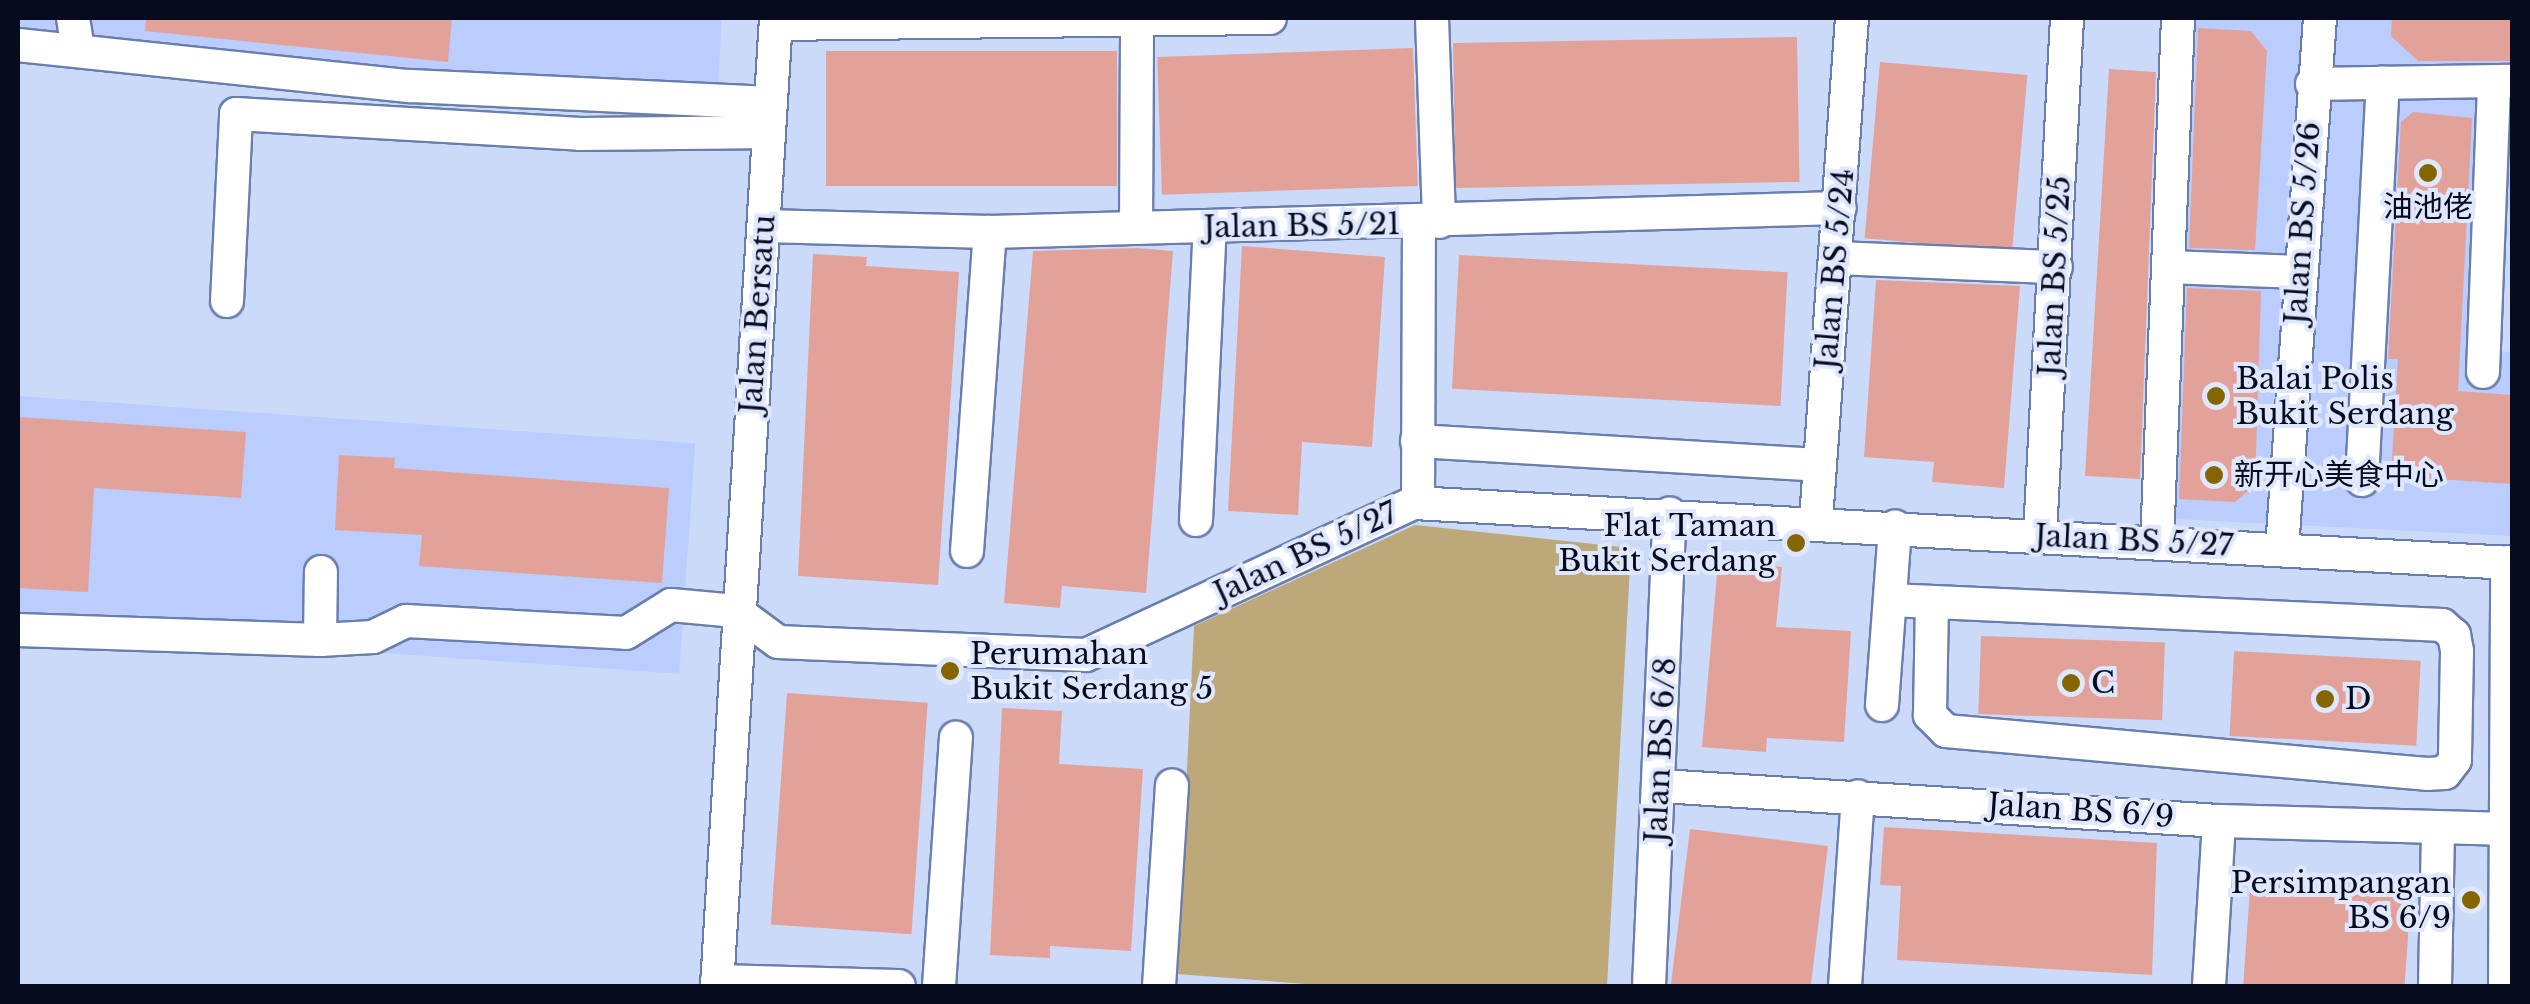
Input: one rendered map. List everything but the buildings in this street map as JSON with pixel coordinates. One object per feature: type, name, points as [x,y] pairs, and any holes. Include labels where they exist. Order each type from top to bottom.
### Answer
[{"type":"street","points":[[72,18],[78,51]]},
{"type":"street","points":[[776,21],[1270,18]]},
{"type":"street","points":[[1418,503],[1432,18]]},
{"type":"street","name":"Jalan BS 5/24","points":[[1816,520],[1838,258],[1852,18]]},
{"type":"street","name":"Jalan BS 5/25","points":[[2040,535],[2067,18]]},
{"type":"street","points":[[2157,543],[2178,18]]},
{"type":"street","name":"Jalan BS 5/26","points":[[2282,549],[2312,84],[2320,18]]},
{"type":"street","points":[[1136,228],[1137,20]]},
{"type":"street","name":"Jalan Bersatu","points":[[736,611],[776,21]]},
{"type":"street","points":[[18,45],[770,118]]},
{"type":"street","points":[[2312,84],[2503,82],[2483,372]]},
{"type":"street","points":[[2362,480],[2383,83]]},
{"type":"street","points":[[228,301],[236,114],[580,134],[770,118]]},
{"type":"street","name":"Jalan BS 5/21","points":[[764,226],[990,232],[1429,223],[1840,208]]},
{"type":"street","points":[[1196,520],[1210,228]]},
{"type":"street","points":[[967,550],[990,232]]},
{"type":"street","points":[[1838,258],[2056,266]]},
{"type":"street","points":[[2168,267],[2300,272]]},
{"type":"street","points":[[1417,441],[1818,465]]},
{"type":"street","name":"Jalan BS 5/27","points":[[736,611],[778,642],[1086,655],[1418,503],[1816,520],[2510,562]]},
{"type":"street","name":"Jalan BS 6/8","points":[[1649,986],[1661,786],[1670,513]]},
{"type":"street","points":[[1882,705],[1895,526]]},
{"type":"street","points":[[2505,986],[2502,830],[2510,562]]},
{"type":"street","points":[[320,640],[321,572]]},
{"type":"street","points":[[1890,600],[2442,625],[2454,635],[2457,652],[2455,760],[2446,772],[2428,774],[1946,732],[1930,715],[1932,602]]},
{"type":"street","points":[[18,630],[320,640],[373,637],[406,621],[626,633],[671,606],[736,611],[717,984],[899,986]]},
{"type":"street","points":[[939,986],[956,738]]},
{"type":"street","points":[[1158,986],[1172,785]]},
{"type":"street","name":"Jalan BS 6/9","points":[[1661,786],[2219,821],[2502,830]]},
{"type":"street","points":[[1845,986],[1858,796]]},
{"type":"street","points":[[2209,986],[2219,821]]},
{"type":"street","points":[[2435,986],[2438,828]]},
{"type":"shaded area","points":[[18,18],[722,18],[718,88],[413,75],[18,34]]},
{"type":"shaded area","points":[[2176,18],[2512,18],[2512,197],[2502,214],[2497,351],[2512,352],[2512,536],[2155,518]]},
{"type":"shaded area","points":[[18,396],[695,443],[679,674],[18,628]]},
{"type":"shaded area","points":[[1415,525],[1631,548],[1607,986],[1332,986],[1177,974],[1194,626]]},
{"type":"place","name":"油池佬","points":[[2428,173]]},
{"type":"place","name":"Balai Polis Bukit Serdang","points":[[2216,396]]},
{"type":"place","name":"新开心美食中心","points":[[2214,475]]},
{"type":"place","name":"Flat Taman Bukit Serdang","points":[[1796,543]]},
{"type":"place","name":"Perumahan Bukit Serdang 5","points":[[950,671]]},
{"type":"place","name":"C","points":[[2071,683]]},
{"type":"place","name":"D","points":[[2325,699]]},
{"type":"place","name":"Persimpangan BS 6/9","points":[[2471,900]]}]
